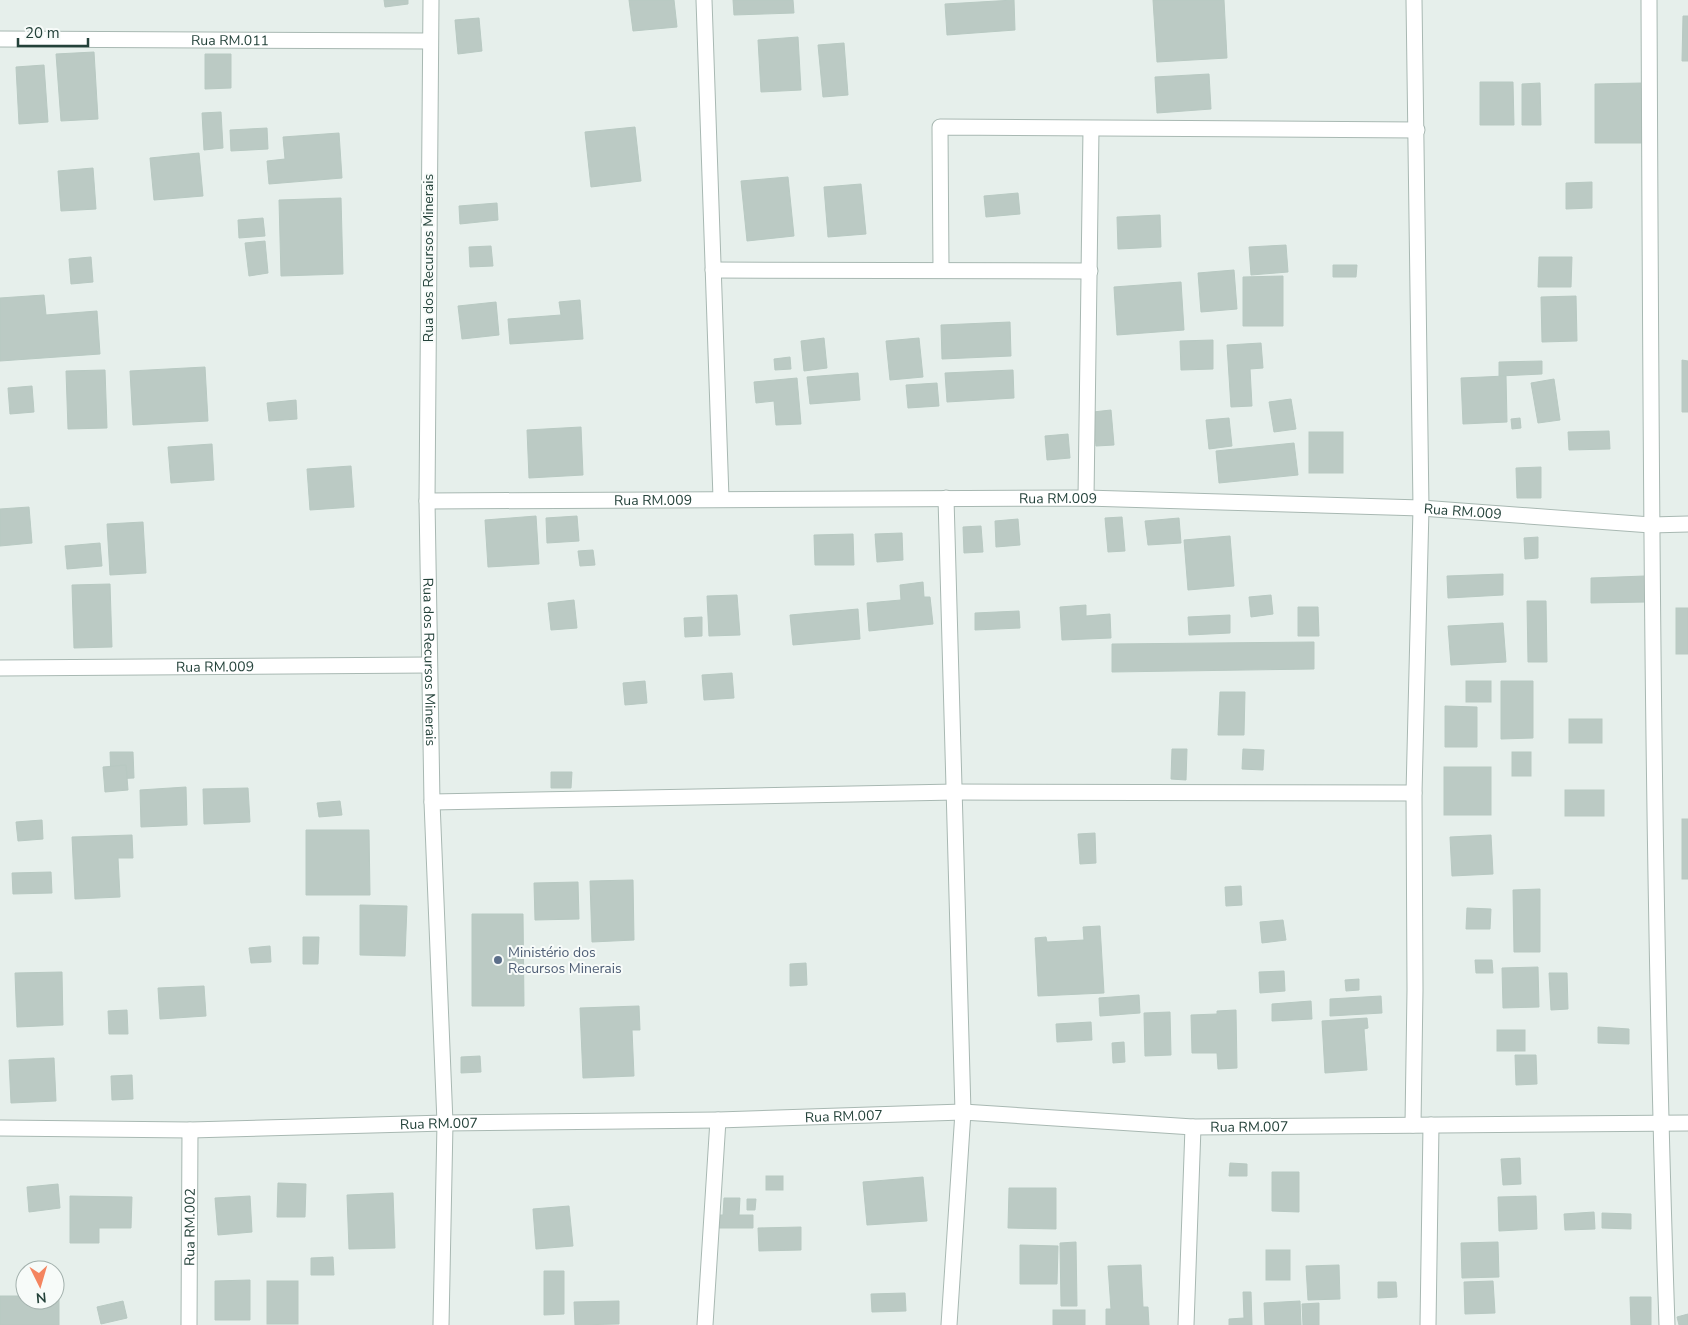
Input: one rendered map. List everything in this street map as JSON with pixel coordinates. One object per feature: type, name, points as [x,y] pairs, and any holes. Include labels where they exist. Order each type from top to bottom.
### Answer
[{"type":"street","name":"Rua dos Recursos Minerais","points":[[431,0],[427,501],[432,802],[444,1124],[442,1325]]},
{"type":"street","points":[[704,0],[721,498]]},
{"type":"street","points":[[1413,1125],[1415,990],[1414,793],[1421,508],[1414,0]]},
{"type":"street","points":[[1649,0],[1652,525],[1660,1123],[1667,1325]]},
{"type":"street","name":"Rua RM.011","points":[[0,39],[430,41]]},
{"type":"street","points":[[941,270],[940,127],[1090,130],[1417,130]]},
{"type":"street","points":[[1086,498],[1090,271],[1090,130]]},
{"type":"street","points":[[713,270],[1090,271]]},
{"type":"street","name":"Rua RM.009","points":[[427,501],[721,498],[1086,498],[1421,508],[1652,525],[1688,524]]},
{"type":"street","points":[[946,498],[956,792],[963,1112],[949,1325]]},
{"type":"street","name":"Rua RM.009","points":[[0,668],[429,665]]},
{"type":"street","points":[[432,802],[956,792],[1414,793]]},
{"type":"street","name":"Rua RM.007","points":[[0,1128],[190,1130],[718,1120],[963,1112],[1193,1127],[1688,1123]]},
{"type":"street","points":[[704,1325],[718,1120]]},
{"type":"street","points":[[1428,1325],[1431,1125]]},
{"type":"street","points":[[1186,1325],[1193,1127]]},
{"type":"street","name":"Rua RM.002","points":[[189,1325],[190,1130]]},
{"type":"building","points":[[384,0],[408,0],[408,4],[385,7]]},
{"type":"building","points":[[629,0],[674,0],[677,27],[633,31]]},
{"type":"building","points":[[733,0],[793,0],[794,13],[734,15]]},
{"type":"building","points":[[1014,0],[1015,30],[947,35],[945,4]]},
{"type":"building","points":[[1153,0],[1224,0],[1227,58],[1157,62]]},
{"type":"building","points":[[1683,16],[1688,16],[1688,61],[1682,61]]},
{"type":"building","points":[[479,18],[482,51],[458,54],[455,20]]},
{"type":"building","points":[[798,37],[801,90],[761,92],[758,40]]},
{"type":"building","points":[[844,43],[848,95],[823,97],[818,45]]},
{"type":"building","points":[[94,52],[98,119],[61,121],[56,54]]},
{"type":"building","points":[[205,54],[231,54],[231,88],[205,89]]},
{"type":"building","points":[[44,65],[48,122],[19,124],[16,67]]},
{"type":"building","points":[[1209,74],[1211,109],[1157,113],[1155,77]]},
{"type":"building","points":[[1480,82],[1513,82],[1514,125],[1480,125]]},
{"type":"building","points":[[1540,83],[1541,125],[1522,125],[1522,84]]},
{"type":"building","points":[[1642,83],[1642,143],[1595,143],[1595,84]]},
{"type":"building","points":[[221,112],[223,148],[204,150],[202,113]]},
{"type":"building","points":[[635,127],[641,181],[591,187],[585,132]]},
{"type":"building","points":[[267,128],[268,149],[231,151],[230,130]]},
{"type":"building","points":[[339,133],[342,178],[269,184],[267,161],[285,159],[283,137]]},
{"type":"building","points":[[199,153],[203,196],[154,200],[150,158]]},
{"type":"building","points":[[93,168],[96,209],[61,211],[58,171]]},
{"type":"building","points":[[788,177],[794,236],[747,241],[741,181]]},
{"type":"building","points":[[1592,182],[1592,208],[1566,209],[1566,183]]},
{"type":"building","points":[[861,184],[866,234],[828,237],[824,187]]},
{"type":"building","points":[[1018,193],[1020,214],[986,217],[984,196]]},
{"type":"building","points":[[341,198],[343,274],[281,276],[279,200]]},
{"type":"building","points":[[497,203],[498,220],[460,224],[459,206]]},
{"type":"building","points":[[1160,215],[1161,247],[1118,249],[1117,217]]},
{"type":"building","points":[[263,218],[265,236],[239,238],[238,220]]},
{"type":"building","points":[[265,241],[268,273],[249,276],[245,243]]},
{"type":"building","points":[[1286,245],[1288,272],[1251,275],[1249,247]]},
{"type":"building","points":[[491,246],[493,266],[470,267],[469,247]]},
{"type":"building","points":[[91,257],[93,282],[71,284],[69,259]]},
{"type":"building","points":[[1539,257],[1572,257],[1571,287],[1538,287]]},
{"type":"building","points":[[1333,265],[1357,265],[1356,277],[1333,277]]},
{"type":"building","points":[[1234,270],[1237,309],[1201,312],[1198,273]]},
{"type":"building","points":[[1283,276],[1283,326],[1243,326],[1243,277]]},
{"type":"building","points":[[1181,282],[1184,330],[1117,335],[1114,287]]},
{"type":"building","points":[[44,295],[46,315],[97,311],[100,354],[0,361],[0,298]]},
{"type":"building","points":[[1576,296],[1577,341],[1542,342],[1541,297]]},
{"type":"building","points":[[580,300],[583,339],[510,344],[508,319],[561,315],[559,302]]},
{"type":"building","points":[[496,302],[499,335],[462,339],[458,306]]},
{"type":"building","points":[[1010,322],[1011,356],[942,359],[941,325]]},
{"type":"building","points":[[824,338],[827,368],[804,371],[801,341]]},
{"type":"building","points":[[919,338],[923,377],[890,380],[886,341]]},
{"type":"building","points":[[1213,340],[1213,369],[1181,370],[1180,341]]},
{"type":"building","points":[[1261,343],[1263,368],[1250,369],[1252,406],[1231,407],[1227,345]]},
{"type":"building","points":[[790,357],[791,369],[775,370],[774,359]]},
{"type":"building","points":[[1682,360],[1688,361],[1688,412],[1682,412]]},
{"type":"building","points":[[1542,361],[1542,374],[1499,376],[1499,362]]},
{"type":"building","points":[[205,367],[208,421],[133,425],[130,371]]},
{"type":"building","points":[[105,370],[107,428],[68,429],[66,371]]},
{"type":"building","points":[[1013,370],[1014,398],[947,402],[945,373]]},
{"type":"building","points":[[858,373],[860,400],[810,404],[807,377]]},
{"type":"building","points":[[1506,376],[1507,422],[1463,424],[1461,378]]},
{"type":"building","points":[[797,378],[801,424],[776,425],[774,401],[756,403],[754,382]]},
{"type":"building","points":[[1554,379],[1560,420],[1538,423],[1531,383]]},
{"type":"building","points":[[937,383],[939,406],[908,408],[906,385]]},
{"type":"building","points":[[32,386],[34,412],[10,414],[8,388]]},
{"type":"building","points":[[1291,399],[1296,429],[1274,432],[1269,402]]},
{"type":"building","points":[[296,400],[297,419],[269,421],[267,403]]},
{"type":"building","points":[[1111,410],[1114,445],[1096,446],[1093,412]]},
{"type":"building","points":[[1229,418],[1232,446],[1209,449],[1206,420]]},
{"type":"building","points":[[1520,418],[1521,428],[1512,429],[1511,419]]},
{"type":"building","points":[[581,427],[583,475],[529,478],[527,430]]},
{"type":"building","points":[[1609,431],[1610,449],[1569,450],[1568,432]]},
{"type":"building","points":[[1309,432],[1343,432],[1343,473],[1309,473]]},
{"type":"building","points":[[1068,434],[1070,458],[1047,460],[1045,436]]},
{"type":"building","points":[[1294,443],[1298,475],[1219,483],[1216,451]]},
{"type":"building","points":[[212,444],[214,480],[171,483],[168,447]]},
{"type":"building","points":[[351,466],[354,507],[310,510],[307,469]]},
{"type":"building","points":[[1541,467],[1541,498],[1517,498],[1516,468]]},
{"type":"building","points":[[29,507],[32,543],[0,546],[0,509]]},
{"type":"building","points":[[536,516],[539,564],[488,567],[485,520]]},
{"type":"building","points":[[577,516],[579,541],[547,543],[546,518]]},
{"type":"building","points":[[1122,517],[1125,551],[1108,552],[1105,518]]},
{"type":"building","points":[[1179,518],[1181,543],[1148,545],[1145,521]]},
{"type":"building","points":[[1018,519],[1020,545],[996,547],[995,521]]},
{"type":"building","points":[[143,522],[146,573],[110,575],[107,524]]},
{"type":"building","points":[[981,526],[983,552],[964,553],[963,527]]},
{"type":"building","points":[[902,533],[903,560],[877,562],[875,534]]},
{"type":"building","points":[[853,534],[854,565],[815,565],[814,535]]},
{"type":"building","points":[[1230,536],[1234,586],[1188,590],[1184,540]]},
{"type":"building","points":[[1538,537],[1538,558],[1525,559],[1524,538]]},
{"type":"building","points":[[100,543],[102,566],[67,569],[65,546]]},
{"type":"building","points":[[593,550],[595,565],[580,566],[578,551]]},
{"type":"building","points":[[1503,574],[1503,595],[1448,598],[1447,576]]},
{"type":"building","points":[[1645,576],[1646,602],[1591,603],[1591,578]]},
{"type":"building","points":[[923,582],[924,597],[930,597],[933,624],[869,631],[867,603],[901,600],[900,585]]},
{"type":"building","points":[[110,584],[112,647],[74,648],[72,585]]},
{"type":"building","points":[[737,595],[740,635],[709,636],[707,596]]},
{"type":"building","points":[[1271,595],[1273,614],[1251,617],[1249,597]]},
{"type":"building","points":[[574,600],[577,628],[551,630],[548,603]]},
{"type":"building","points":[[1527,601],[1546,601],[1547,662],[1528,662]]},
{"type":"building","points":[[1086,605],[1086,616],[1110,614],[1111,638],[1062,640],[1060,607]]},
{"type":"building","points":[[1298,607],[1318,607],[1319,636],[1298,636]]},
{"type":"building","points":[[1676,608],[1688,608],[1688,654],[1676,654]]},
{"type":"building","points":[[858,609],[860,639],[793,645],[790,615]]},
{"type":"building","points":[[1019,611],[1020,628],[975,630],[975,613]]},
{"type":"building","points":[[1230,615],[1230,633],[1189,635],[1188,617]]},
{"type":"building","points":[[702,617],[702,636],[685,637],[684,618]]},
{"type":"building","points":[[1503,623],[1506,662],[1451,665],[1448,626]]},
{"type":"building","points":[[1314,642],[1314,669],[1112,672],[1112,644]]},
{"type":"building","points":[[732,673],[734,698],[704,700],[702,675]]},
{"type":"building","points":[[645,681],[647,703],[625,705],[623,683]]},
{"type":"building","points":[[1466,681],[1491,681],[1491,702],[1466,702]]},
{"type":"building","points":[[1501,681],[1533,681],[1533,738],[1501,739]]},
{"type":"building","points":[[1220,692],[1245,692],[1244,735],[1218,735]]},
{"type":"building","points":[[1445,706],[1477,707],[1477,747],[1445,747]]},
{"type":"building","points":[[1569,719],[1602,719],[1602,743],[1569,743]]},
{"type":"building","points":[[1172,749],[1187,749],[1186,780],[1171,779]]},
{"type":"building","points":[[1243,749],[1264,750],[1263,770],[1242,769]]},
{"type":"building","points":[[110,752],[133,752],[134,778],[111,779]]},
{"type":"building","points":[[1512,752],[1531,752],[1531,776],[1512,776]]},
{"type":"building","points":[[126,765],[128,790],[105,792],[103,767]]},
{"type":"building","points":[[1444,767],[1491,767],[1491,815],[1444,815]]},
{"type":"building","points":[[551,772],[572,772],[571,788],[551,788]]},
{"type":"building","points":[[186,787],[187,825],[141,827],[140,790]]},
{"type":"building","points":[[248,788],[250,822],[204,824],[203,789]]},
{"type":"building","points":[[1565,790],[1604,790],[1604,816],[1565,816]]},
{"type":"building","points":[[340,801],[342,815],[319,817],[317,803]]},
{"type":"building","points":[[1682,819],[1688,819],[1688,879],[1682,879]]},
{"type":"building","points":[[42,820],[43,839],[18,841],[16,822]]},
{"type":"building","points":[[306,830],[369,830],[370,895],[306,895]]},
{"type":"building","points":[[1095,833],[1096,863],[1080,864],[1078,834]]},
{"type":"building","points":[[132,835],[133,858],[118,858],[120,897],[75,899],[72,837]]},
{"type":"building","points":[[1491,835],[1493,874],[1452,876],[1450,837]]},
{"type":"building","points":[[51,872],[52,893],[13,894],[12,873]]},
{"type":"building","points":[[633,880],[634,940],[592,942],[590,881]]},
{"type":"building","points":[[578,882],[579,919],[535,920],[534,883]]},
{"type":"building","points":[[1241,886],[1242,905],[1226,906],[1225,887]]},
{"type":"building","points":[[1540,889],[1540,952],[1514,952],[1513,890]]},
{"type":"building","points":[[360,905],[407,906],[405,956],[360,955]]},
{"type":"building","points":[[1467,908],[1491,909],[1490,929],[1466,929]]},
{"type":"building","name":"Ministério dos Recursos Minerais","points":[[472,914],[523,914],[524,1006],[472,1006]]},
{"type":"building","points":[[1283,920],[1286,940],[1262,943],[1260,922]]},
{"type":"building","points":[[1100,926],[1104,993],[1038,996],[1035,938],[1046,937],[1047,942],[1084,940],[1083,927]]},
{"type":"building","points":[[303,937],[319,937],[318,964],[303,964]]},
{"type":"building","points":[[270,946],[271,962],[251,963],[249,948]]},
{"type":"building","points":[[1475,960],[1492,960],[1493,973],[1476,973]]},
{"type":"building","points":[[806,963],[807,985],[790,986],[790,964]]},
{"type":"building","points":[[1538,967],[1539,1007],[1503,1008],[1502,968]]},
{"type":"building","points":[[1284,971],[1285,991],[1260,993],[1259,972]]},
{"type":"building","points":[[62,972],[63,1025],[17,1027],[15,973]]},
{"type":"building","points":[[1549,973],[1567,973],[1568,1009],[1551,1010]]},
{"type":"building","points":[[1359,979],[1359,990],[1346,991],[1345,980]]},
{"type":"building","points":[[204,986],[206,1016],[160,1019],[158,988]]},
{"type":"building","points":[[1139,995],[1140,1013],[1100,1016],[1099,998]]},
{"type":"building","points":[[1381,996],[1382,1013],[1330,1016],[1330,999]]},
{"type":"building","points":[[1311,1001],[1312,1019],[1272,1021],[1272,1004]]},
{"type":"building","points":[[639,1006],[640,1030],[632,1030],[634,1076],[583,1078],[580,1008]]},
{"type":"building","points":[[127,1010],[128,1034],[109,1034],[108,1011]]},
{"type":"building","points":[[1236,1010],[1237,1068],[1218,1069],[1217,1053],[1192,1053],[1191,1015],[1217,1014],[1217,1011]]},
{"type":"building","points":[[1170,1012],[1171,1055],[1145,1056],[1144,1013]]},
{"type":"building","points":[[1367,1018],[1368,1028],[1364,1029],[1367,1070],[1325,1073],[1322,1021]]},
{"type":"building","points":[[1091,1022],[1092,1040],[1057,1042],[1056,1024]]},
{"type":"building","points":[[1598,1027],[1629,1029],[1629,1044],[1598,1043]]},
{"type":"building","points":[[1497,1030],[1525,1030],[1525,1051],[1497,1051]]},
{"type":"building","points":[[1124,1042],[1125,1062],[1113,1063],[1112,1043]]},
{"type":"building","points":[[1515,1055],[1536,1055],[1537,1084],[1516,1085]]},
{"type":"building","points":[[480,1056],[481,1072],[461,1073],[461,1057]]},
{"type":"building","points":[[54,1058],[56,1101],[11,1103],[9,1060]]},
{"type":"building","points":[[132,1075],[133,1099],[112,1100],[111,1076]]},
{"type":"building","points":[[1520,1158],[1521,1184],[1503,1185],[1501,1159]]},
{"type":"building","points":[[1230,1163],[1247,1164],[1247,1176],[1229,1176]]},
{"type":"building","points":[[1272,1172],[1299,1172],[1299,1212],[1272,1211]]},
{"type":"building","points":[[766,1176],[783,1176],[783,1190],[766,1190]]},
{"type":"building","points":[[923,1177],[927,1221],[867,1225],[863,1182]]},
{"type":"building","points":[[278,1183],[306,1184],[305,1217],[277,1217]]},
{"type":"building","points":[[58,1184],[60,1208],[29,1212],[27,1187]]},
{"type":"building","points":[[1009,1188],[1056,1188],[1056,1229],[1008,1228]]},
{"type":"building","points":[[393,1193],[395,1248],[349,1249],[347,1195]]},
{"type":"building","points":[[70,1196],[132,1197],[131,1228],[99,1228],[99,1243],[70,1243]]},
{"type":"building","points":[[250,1196],[252,1232],[218,1235],[215,1198]]},
{"type":"building","points":[[1536,1196],[1537,1229],[1499,1231],[1498,1197]]},
{"type":"building","points":[[724,1198],[740,1198],[739,1215],[753,1215],[753,1228],[714,1228],[714,1215],[723,1215]]},
{"type":"building","points":[[747,1199],[756,1199],[755,1210],[747,1210]]},
{"type":"building","points":[[569,1206],[573,1246],[536,1249],[533,1209]]},
{"type":"building","points":[[1594,1212],[1595,1229],[1565,1230],[1564,1214]]},
{"type":"building","points":[[1602,1213],[1631,1214],[1631,1229],[1602,1228]]},
{"type":"building","points":[[801,1227],[801,1250],[759,1251],[758,1228]]},
{"type":"building","points":[[1076,1242],[1077,1306],[1061,1306],[1060,1243]]},
{"type":"building","points":[[1498,1242],[1499,1277],[1462,1278],[1461,1243]]},
{"type":"building","points":[[1020,1245],[1058,1246],[1057,1284],[1020,1284]]},
{"type":"building","points":[[1266,1250],[1290,1250],[1290,1280],[1266,1280]]},
{"type":"building","points":[[333,1257],[334,1275],[311,1275],[311,1258]]},
{"type":"building","points":[[1141,1265],[1143,1307],[1148,1307],[1149,1325],[1106,1325],[1106,1309],[1111,1309],[1108,1266]]},
{"type":"building","points":[[1339,1265],[1340,1299],[1308,1300],[1306,1266]]},
{"type":"building","points":[[544,1271],[564,1271],[564,1314],[544,1315]]},
{"type":"building","points":[[250,1280],[250,1320],[215,1320],[215,1281]]},
{"type":"building","points":[[267,1281],[298,1281],[298,1324],[267,1324]]},
{"type":"building","points":[[1493,1281],[1495,1313],[1465,1314],[1464,1282]]},
{"type":"building","points":[[1378,1282],[1396,1282],[1397,1297],[1378,1298]]},
{"type":"building","points":[[1243,1292],[1251,1292],[1252,1325],[1229,1325],[1229,1319],[1244,1318]]},
{"type":"building","points":[[905,1293],[906,1311],[872,1312],[871,1294]]},
{"type":"building","points":[[0,1296],[15,1296],[15,1310],[59,1310],[59,1325],[0,1325]]},
{"type":"building","points":[[1630,1297],[1651,1297],[1651,1325],[1631,1325]]},
{"type":"building","points":[[123,1301],[127,1318],[101,1324],[97,1307]]},
{"type":"building","points":[[619,1301],[619,1324],[575,1325],[574,1302]]},
{"type":"building","points":[[1300,1301],[1301,1325],[1265,1325],[1264,1303]]},
{"type":"building","points":[[1319,1303],[1319,1325],[1303,1325],[1302,1304]]},
{"type":"building","points":[[1053,1310],[1085,1310],[1085,1325],[1053,1325]]},
{"type":"building","points":[[1688,1314],[1688,1325],[1679,1325],[1677,1317]]},
{"type":"place","name":"Ministério dos Recursos Minerais","points":[[498,960]]}]
